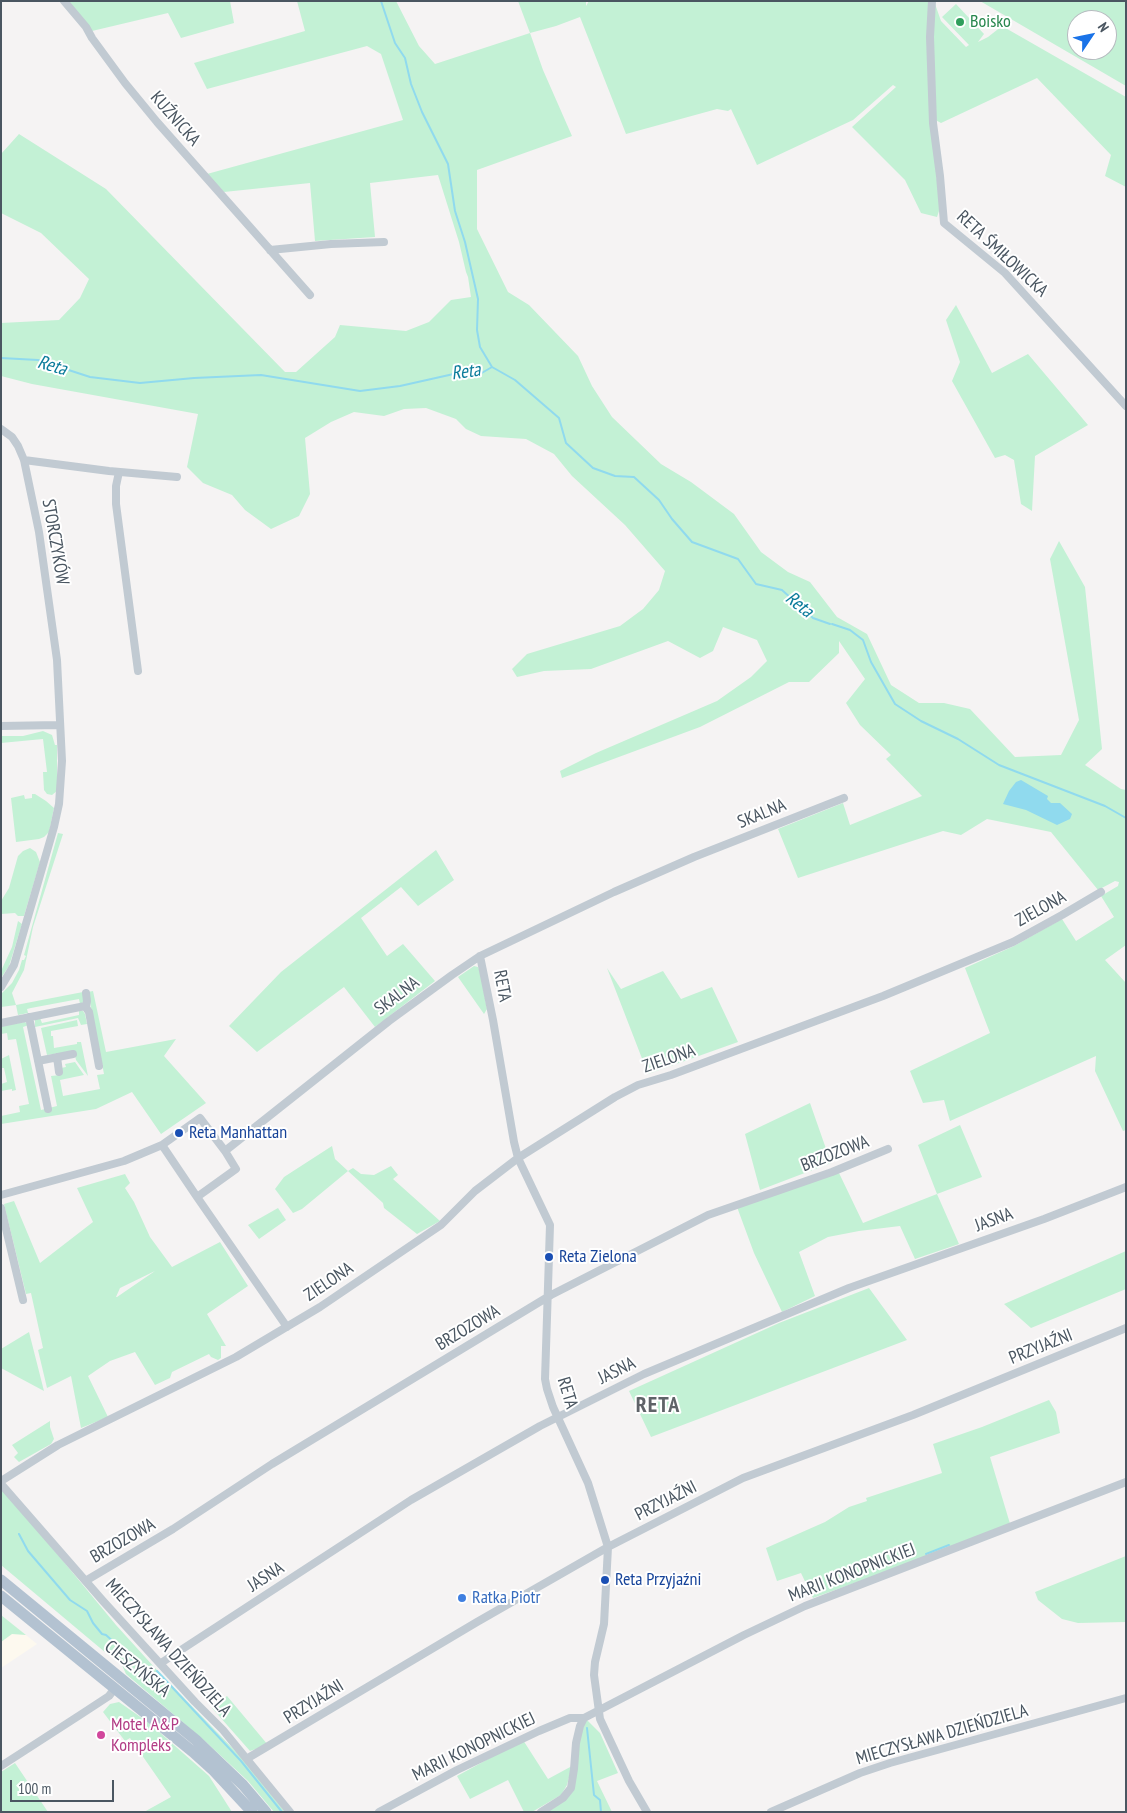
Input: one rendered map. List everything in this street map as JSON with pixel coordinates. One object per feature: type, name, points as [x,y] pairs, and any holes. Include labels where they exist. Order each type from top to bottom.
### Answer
[{"type":"main road","name":"CIESZYŃSKA","points":[[1,1580],[196,1740],[244,1785],[266,1812]]},
{"type":"main road","name":"CIESZYŃSKA","points":[[1,1596],[193,1752],[214,1771],[252,1812]]},
{"type":"street","name":"KUŹNICKA","points":[[64,1],[86,27],[92,38],[157,122],[310,295]]},
{"type":"street","name":"RETA ŚMIŁOWICKA","points":[[932,1],[930,38],[933,123],[944,223],[985,255],[1037,306],[1126,406]]},
{"type":"street","points":[[270,250],[331,244],[384,242]]},
{"type":"street","name":"STORCZYKÓW","points":[[1,429],[12,437],[24,460],[39,532],[57,660],[62,781],[54,827],[14,965],[1,987]]},
{"type":"street","points":[[24,460],[177,477]]},
{"type":"street","points":[[119,472],[116,486],[116,504],[138,671]]},
{"type":"street","points":[[1,726],[59,725]]},
{"type":"street","name":"SKALNA","points":[[225,1151],[374,1032],[480,956],[614,892],[694,857],[844,798]]},
{"type":"street","name":"ZIELONA","points":[[1,1483],[58,1445],[236,1357],[320,1307],[441,1225],[475,1191],[518,1158],[615,1097],[638,1085],[670,1075],[883,996],[984,954],[1032,933],[1101,892]]},
{"type":"street","name":"RETA","points":[[480,956],[493,1020],[509,1123],[518,1158],[550,1225],[545,1379],[550,1400],[557,1417],[588,1482],[608,1547],[604,1624],[594,1662],[594,1675],[601,1722],[647,1812]]},
{"type":"street","points":[[86,993],[86,1007],[89,1012],[99,1066]]},
{"type":"street","points":[[1,1023],[86,1007]]},
{"type":"street","points":[[29,1017],[48,1108]]},
{"type":"street","points":[[38,1061],[73,1054]]},
{"type":"street","points":[[57,1057],[59,1072]]},
{"type":"street","points":[[1,1195],[117,1164],[162,1145],[200,1118],[236,1169],[197,1196]]},
{"type":"street","points":[[162,1145],[287,1327]]},
{"type":"street","name":"BRZOZOWA","points":[[86,1580],[173,1529],[272,1464],[548,1296],[708,1214],[832,1172],[888,1149]]},
{"type":"street","name":"JASNA","points":[[161,1663],[411,1500],[492,1452],[644,1374],[850,1288],[1044,1219],[1126,1187]]},
{"type":"street","points":[[1,1208],[23,1300]]},
{"type":"street","name":"PRZYJAŹNI","points":[[248,1758],[476,1622],[608,1547],[743,1478],[913,1415],[1126,1328]]},
{"type":"street","name":"MARII KONOPNICKIEJ","points":[[599,1711],[744,1635],[805,1606],[1126,1482]]},
{"type":"street","name":"MIECZYSŁAWA DZIEŃDZIELA","points":[[1,1483],[103,1601],[248,1758],[290,1812]]},
{"type":"street","points":[[1,1766],[110,1696],[115,1688]]},
{"type":"street","name":"MIECZYSŁAWA DZIEŃDZIELA","points":[[771,1812],[860,1773],[890,1763],[1126,1698]]},
{"type":"street","points":[[541,1812],[563,1798],[571,1788],[576,1743],[580,1726],[584,1718],[599,1711]]},
{"type":"street","name":"MARII KONOPNICKIEJ","points":[[379,1812],[457,1770],[539,1731],[570,1718],[584,1718]]},
{"type":"shaded area","points":[[1,1615],[37,1644],[1,1668]]},
{"type":"green space","points":[[68,1],[230,1],[234,23],[181,38],[168,13],[92,31]]},
{"type":"green space","points":[[297,1],[396,1],[419,46],[435,64],[530,33],[543,70],[572,136],[477,170],[477,229],[508,292],[529,305],[578,356],[592,386],[612,417],[661,464],[691,482],[734,514],[761,552],[788,572],[810,582],[837,617],[867,634],[891,685],[919,703],[944,703],[970,709],[1015,757],[1061,755],[1079,720],[1050,559],[1059,541],[1085,587],[1102,749],[1085,765],[1121,789],[1126,790],[1126,945],[1105,960],[1126,983],[1126,1130],[1123,1131],[1095,1071],[1096,1056],[950,1121],[944,1100],[923,1103],[910,1071],[990,1033],[965,968],[1014,946],[1062,919],[1076,941],[1114,917],[1101,896],[1118,886],[1119,882],[1115,881],[1098,890],[1051,832],[987,819],[961,835],[943,831],[798,878],[778,829],[843,803],[850,825],[922,796],[886,759],[891,755],[860,725],[846,703],[865,679],[839,641],[839,653],[809,682],[789,682],[700,727],[562,778],[560,771],[596,753],[717,701],[751,677],[767,661],[757,640],[723,627],[713,651],[700,658],[668,641],[591,669],[544,671],[517,677],[512,669],[527,654],[620,626],[643,609],[659,590],[665,571],[625,525],[572,476],[554,454],[526,439],[481,436],[466,429],[456,419],[426,408],[404,409],[384,416],[354,412],[331,422],[305,438],[310,494],[299,516],[271,529],[245,510],[232,495],[203,483],[187,467],[198,414],[32,384],[1,376],[1,323],[59,320],[80,298],[89,279],[41,233],[1,213],[1,154],[19,134],[106,189],[285,372],[296,372],[335,337],[340,325],[406,331],[429,322],[451,300],[471,297],[459,242],[438,175],[370,183],[375,237],[315,241],[310,183],[224,192],[207,174],[403,120],[381,54],[367,46],[207,89],[194,63],[305,31]]},
{"type":"green space","points":[[518,1],[586,1],[586,6],[589,1],[934,1],[941,21],[966,47],[969,45],[942,17],[956,4],[984,34],[978,42],[1002,26],[1126,97],[1126,187],[1105,176],[1111,155],[1037,78],[941,123],[930,117],[940,208],[937,217],[921,213],[905,180],[852,127],[896,87],[893,85],[853,120],[757,165],[731,109],[728,111],[717,109],[626,134],[580,17],[530,33]]},
{"type":"green space","points":[[980,1],[1126,1],[1126,86],[1081,60],[1117,60],[1117,10],[1067,10],[1067,52]]},
{"type":"green space","points":[[956,305],[992,373],[1028,354],[1088,425],[1035,456],[1032,511],[1021,504],[1014,460],[1005,455],[995,458],[952,381],[960,362],[946,320]]},
{"type":"green space","points":[[43,731],[52,735],[55,745],[57,745],[57,791],[52,795],[47,794],[44,790],[43,772],[47,772],[43,739],[1,743],[1,736],[23,736]]},
{"type":"green space","points":[[32,794],[46,801],[54,808],[49,832],[39,839],[16,842],[11,798],[24,795],[25,799],[32,798]]},
{"type":"green space","points":[[58,833],[63,834],[33,927],[24,970],[12,993],[16,1005],[1,1007],[1,994],[12,983],[22,960],[26,956],[24,955]]},
{"type":"green space","points":[[30,848],[36,852],[40,862],[24,916],[18,916],[15,913],[1,914],[1,901],[9,888],[18,856]]},
{"type":"green space","points":[[436,850],[454,880],[418,906],[401,887],[361,918],[387,956],[403,944],[435,981],[375,1027],[344,987],[257,1052],[229,1026],[281,972]]},
{"type":"green space","points":[[18,921],[22,924],[9,966],[1,978],[1,971],[12,947]]},
{"type":"green space","points":[[474,966],[478,967],[480,971],[487,1009],[484,1014],[458,977]]},
{"type":"green space","points":[[607,968],[621,989],[663,971],[681,999],[712,987],[738,1042],[648,1074]]},
{"type":"green space","points":[[93,991],[106,1052],[176,1039],[164,1056],[206,1103],[161,1134],[132,1092],[96,1109],[1,1124],[1,1116],[20,1112],[19,1106],[29,1104],[16,1039],[8,1040],[7,1033],[1,1034],[1,1026],[25,1022],[29,1025],[23,1027],[41,1110],[57,1106],[51,1076],[60,1075],[61,1068],[66,1067],[65,1064],[75,1062],[84,1075],[60,1080],[63,1096],[100,1089],[97,1075],[104,1074],[88,992]]},
{"type":"green space","points":[[83,992],[84,1002],[80,1004],[79,999],[27,1009],[28,1013],[18,1015],[16,1005]]},
{"type":"green space","points":[[79,1010],[85,1014],[87,1024],[81,1025],[78,1018],[35,1027],[35,1020],[40,1018],[42,1023],[79,1015]]},
{"type":"green space","points":[[77,1020],[78,1026],[51,1031],[51,1036],[53,1036],[54,1048],[81,1042],[88,1076],[76,1060],[74,1051],[47,1055],[41,1028]]},
{"type":"green space","points":[[9,1055],[16,1090],[1,1091],[1,1084],[7,1082],[4,1068],[1,1068],[1,1059]]},
{"type":"green space","points":[[810,1103],[831,1163],[760,1190],[745,1134]]},
{"type":"green space","points":[[960,1125],[982,1177],[937,1194],[918,1145]]},
{"type":"green space","points":[[332,1146],[335,1159],[348,1171],[302,1209],[293,1213],[275,1189],[284,1177]]},
{"type":"green space","points":[[391,1166],[398,1175],[393,1179],[440,1221],[417,1234],[384,1208],[383,1203],[348,1171],[353,1168],[361,1174],[374,1175]]},
{"type":"green space","points":[[839,1173],[863,1223],[937,1194],[959,1244],[915,1259],[900,1226],[828,1237],[799,1252],[815,1296],[782,1312],[754,1253],[737,1207]]},
{"type":"green space","points":[[125,1174],[130,1183],[125,1188],[134,1202],[150,1237],[172,1267],[220,1242],[248,1286],[207,1314],[226,1346],[221,1346],[221,1358],[218,1360],[209,1354],[172,1372],[170,1378],[155,1385],[135,1352],[110,1361],[88,1376],[108,1417],[81,1428],[71,1376],[47,1388],[38,1350],[43,1348],[31,1293],[26,1294],[4,1204],[14,1201],[40,1263],[93,1222],[77,1188]],"holes":[[[155,1271],[117,1297],[120,1288]]]},
{"type":"green space","points":[[278,1208],[286,1220],[259,1239],[248,1225]]},
{"type":"green space","points":[[1126,1251],[1126,1289],[1031,1328],[1004,1304]]},
{"type":"green space","points":[[869,1288],[907,1340],[651,1437],[629,1391],[779,1323]]},
{"type":"green space","points":[[29,1332],[44,1391],[1,1368],[1,1349]]},
{"type":"green space","points":[[1049,1400],[1056,1412],[1060,1433],[990,1457],[1011,1527],[813,1598],[801,1573],[777,1581],[766,1548],[825,1522],[849,1507],[867,1501],[866,1498],[942,1473],[933,1444]]},
{"type":"green space","points":[[50,1421],[54,1439],[51,1444],[19,1462],[14,1457],[18,1453],[12,1445]]},
{"type":"green space","points":[[1,1486],[116,1625],[243,1759],[285,1812],[274,1812],[248,1781],[206,1742],[126,1674],[121,1663],[106,1653],[1,1565]]},
{"type":"green space","points":[[1126,1556],[1126,1622],[1078,1623],[1062,1619],[1038,1600],[1035,1592]]},
{"type":"green space","points":[[1,1615],[26,1635],[12,1634],[1,1642]]},
{"type":"green space","points":[[227,1696],[268,1745],[250,1751],[212,1708]]},
{"type":"green space","points":[[119,1702],[149,1723],[209,1776],[232,1812],[144,1812],[171,1797],[130,1738],[125,1741],[103,1712],[110,1704]]},
{"type":"green space","points":[[587,1720],[600,1733],[618,1773],[597,1781],[612,1812],[546,1812],[569,1795],[581,1728]]},
{"type":"green space","points":[[523,1740],[548,1779],[572,1766],[567,1785],[561,1795],[532,1812],[524,1812],[508,1780],[470,1799],[457,1776]]},
{"type":"green space","points":[[15,1763],[48,1812],[1,1812],[1,1772]]},
{"type":"water","points":[[1021,780],[1048,796],[1047,799],[1051,803],[1060,803],[1072,814],[1070,819],[1057,825],[1026,810],[1003,804],[1009,791],[1016,782]]},
{"type":"waterway","name":"Reta","points":[[381,1],[395,43],[405,58],[411,84],[422,112],[448,164],[455,211],[465,242],[478,299],[477,330],[480,347],[492,367],[515,380],[559,418],[566,443],[593,468],[615,476],[634,477],[659,500],[672,519],[692,542],[738,559],[756,584],[782,590],[813,618],[830,624]]},
{"type":"waterway","name":"Reta","points":[[1,358],[38,360],[90,377],[140,383],[261,375],[360,391],[400,386],[467,371],[480,374],[492,367]]},
{"type":"waterway","name":"Reta","points":[[832,624],[850,630],[863,640],[871,662],[895,704],[921,721],[958,739],[999,765],[1105,806],[1126,818]]},
{"type":"waterway","points":[[19,1534],[28,1551],[70,1600],[87,1611],[93,1623],[102,1634],[106,1635],[138,1664]]},
{"type":"waterway","points":[[926,1554],[949,1545]]},
{"type":"waterway","points":[[157,1671],[241,1761],[282,1812]]},
{"type":"waterway","points":[[587,1728],[594,1795],[600,1800],[601,1812]]},
{"type":"place","name":"Boisko","points":[[960,22]]},
{"type":"place","name":"Reta Manhattan","points":[[179,1133]]},
{"type":"place","name":"Reta Zielona","points":[[549,1257]]},
{"type":"place","name":"Reta Przyjaźni","points":[[605,1580]]},
{"type":"place","name":"Ratka Piotr","points":[[462,1598]]},
{"type":"place","name":"Motel A&P Kompleks","points":[[101,1735]]},
{"type":"district","name":"RETA","points":[[658,1406]]}]
